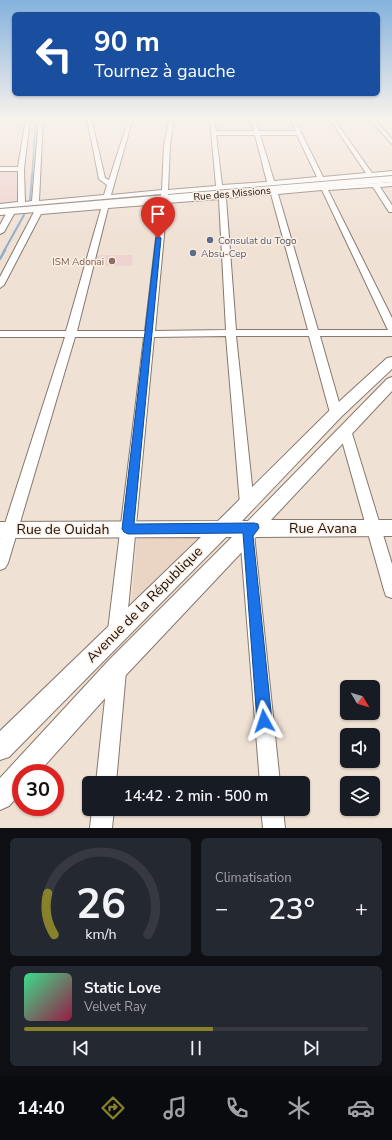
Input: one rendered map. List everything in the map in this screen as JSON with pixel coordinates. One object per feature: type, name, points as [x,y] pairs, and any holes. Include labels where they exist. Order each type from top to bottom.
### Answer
[{"type":"highway","name":"Rue des Missions","points":[[0,212],[392,174]]},
{"type":"highway","name":"Rue des Missions","points":[[0,207],[392,179]]},
{"type":"main road","name":"Avenue de la République","points":[[29,764],[117,668],[251,531],[340,421],[392,361]]},
{"type":"main road","name":"Avenue de la République","points":[[0,748],[117,630],[247,504],[340,421],[392,382]]},
{"type":"main road","name":"Rue de Ouidah","points":[[5,530],[222,528]]},
{"type":"main road","name":"Rue Avana","points":[[222,528],[251,531],[392,528]]},
{"type":"main road","name":"Avenue de la République","points":[[0,797],[12,783]]},
{"type":"street","points":[[22,204],[21,169],[23,157]]},
{"type":"street","points":[[36,203],[39,157]]},
{"type":"street","points":[[97,157],[102,179],[110,184]]},
{"type":"street","points":[[107,196],[119,157]]},
{"type":"street","points":[[117,630],[164,196],[166,157]]},
{"type":"street","points":[[216,157],[247,504]]},
{"type":"street","points":[[264,157],[271,182]]},
{"type":"street","points":[[310,157],[320,178]]},
{"type":"street","points":[[358,157],[370,174]]},
{"type":"street","points":[[0,169],[21,169]]},
{"type":"street","points":[[220,192],[271,182],[370,174],[392,174]]},
{"type":"street","points":[[0,207],[107,196],[164,196],[220,192],[274,192],[392,184]]},
{"type":"street","points":[[376,186],[392,210]]},
{"type":"street","points":[[324,188],[392,328]]},
{"type":"street","points":[[274,192],[313,333],[392,590]]},
{"type":"street","points":[[0,215],[105,206],[164,196]]},
{"type":"street","points":[[0,563],[5,530],[71,334],[78,302],[105,206]]},
{"type":"street","points":[[0,285],[38,212]]},
{"type":"street","points":[[0,232],[10,214]]},
{"type":"street","points":[[0,334],[392,333]]},
{"type":"street","points":[[251,531],[269,776]]},
{"type":"street","points":[[107,776],[117,668]]},
{"type":"street","points":[[101,828],[102,816]]},
{"type":"street","points":[[273,816],[274,828]]},
{"type":"shaded area","points":[[0,171],[17,171],[17,174],[20,174],[17,204],[0,205]]},
{"type":"shaded area","name":"ISM Adonai","points":[[94,255],[133,255],[132,266],[91,266]]},
{"type":"shaded area","points":[[200,536],[131,606],[137,537]]},
{"type":"waterway","points":[[32,176],[33,157]]},
{"type":"waterway","points":[[30,201],[32,175]]},
{"type":"waterway","points":[[4,251],[24,215]]},
{"type":"waterway","points":[[0,259],[5,250]]},
{"type":"place","name":"Consulat du Togo","points":[[210,240]]},
{"type":"place","name":"Absu-Cep","points":[[193,253]]},
{"type":"place","name":"ISM Adonai","points":[[112,261]]},
{"type":"route","points":[[158,238],[128,529],[254,528],[247,534],[264,721]]}]
